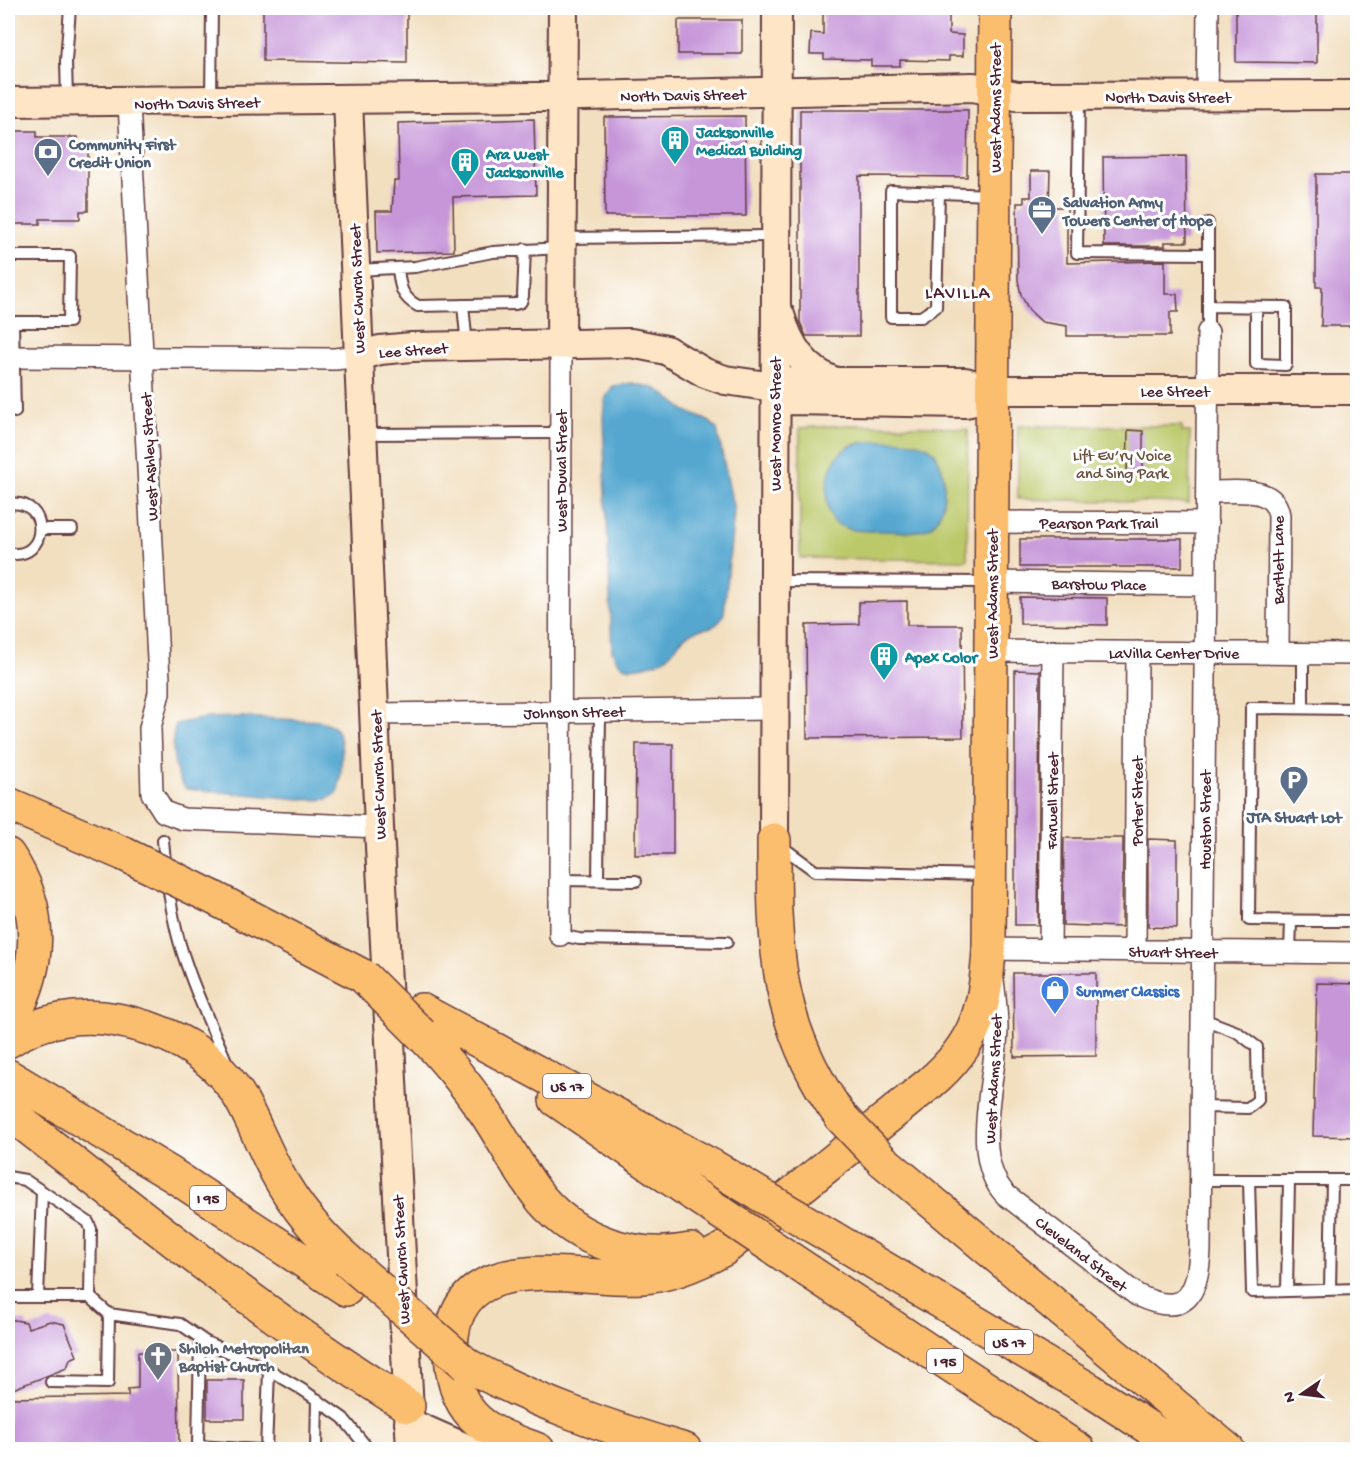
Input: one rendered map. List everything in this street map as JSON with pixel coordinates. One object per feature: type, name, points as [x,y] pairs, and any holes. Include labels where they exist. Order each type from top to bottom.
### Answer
[{"type":"main road","name":"West Adams Street","points":[[989,950],[995,8]]},
{"type":"main road","points":[[12,805],[124,854],[363,976],[421,1022],[542,1199],[579,1231],[624,1249],[646,1253],[673,1253],[715,1243],[761,1220]]},
{"type":"main road","points":[[774,840],[774,929],[783,994],[804,1054],[841,1117],[882,1160],[1181,1407],[1228,1449]]},
{"type":"main road","points":[[8,855],[28,898],[35,946],[28,989],[8,1026]]},
{"type":"main road","points":[[538,1449],[492,1430],[475,1418],[462,1401],[452,1371],[452,1336],[458,1316],[470,1298],[488,1285],[525,1273],[552,1271],[631,1278],[671,1272],[717,1252],[761,1220],[956,1059],[969,1041],[979,1018],[989,950]]},
{"type":"main road","points":[[8,1041],[49,1023],[86,1017],[113,1019],[151,1028],[181,1041],[208,1060],[231,1084],[248,1112],[269,1159],[297,1206],[322,1237],[346,1275],[467,1365],[568,1413],[682,1448]]},
{"type":"main road","name":"US 17","points":[[421,1022],[712,1166],[1090,1390],[1183,1449]]},
{"type":"main road","name":"I 95","points":[[421,1022],[693,1194],[1079,1449]]},
{"type":"main road","name":"I 95","points":[[8,1076],[225,1208],[346,1275]]},
{"type":"main road","points":[[8,1112],[271,1316],[324,1354],[409,1426]]},
{"type":"street","name":"West Duval Street","points":[[560,935],[558,880],[563,8]]},
{"type":"street","name":"West Monroe Street","points":[[774,840],[777,8]]},
{"type":"street","points":[[1207,96],[1208,8]]},
{"type":"street","name":"North Davis Street","points":[[8,102],[129,103],[563,97],[973,87],[1017,96],[1358,95]]},
{"type":"street","name":"West Church Street","points":[[348,100],[379,827],[409,1426]]},
{"type":"street","name":"West Ashley Street","points":[[129,103],[159,679],[159,693],[150,728],[152,788],[160,808],[172,816],[183,819],[379,827]]},
{"type":"street","points":[[775,296],[794,350],[810,369],[835,382]]},
{"type":"street","name":"Houston Street","points":[[1182,1303],[1192,1292],[1198,1275],[1201,1180],[1208,332]]},
{"type":"street","name":"Lee Street","points":[[11,357],[335,359],[395,348],[561,344],[649,345],[671,353],[715,377],[774,387],[792,382],[965,382],[993,390],[1358,390]]},
{"type":"street","name":"Lee Street","points":[[774,387],[786,399],[848,403],[965,403],[979,400],[993,390]]},
{"type":"street","name":"Bartlett Lane","points":[[1207,492],[1265,494],[1278,509],[1278,653]]},
{"type":"street","name":"Pearson Park Trail","points":[[992,522],[1207,523]]},
{"type":"street","name":"Barstow Place","points":[[991,582],[1206,585]]},
{"type":"street","name":"LaVilla Center Drive","points":[[991,651],[1358,654]]},
{"type":"street","name":"Farwell Street","points":[[1050,950],[1053,651]]},
{"type":"street","name":"Porter Street","points":[[1135,951],[1137,652]]},
{"type":"street","name":"Johnson Street","points":[[374,714],[774,709]]},
{"type":"street","name":"Stuart Street","points":[[989,950],[1358,953]]},
{"type":"street","name":"West Adams Street","points":[[989,950],[997,1031],[989,1101],[988,1157],[993,1178]]},
{"type":"street","name":"Cleveland Street","points":[[993,1178],[1006,1195],[1137,1295],[1156,1304],[1182,1303]]},
{"type":"street","points":[[409,1426],[470,1449]]},
{"type":"lane","points":[[67,102],[66,61],[70,8]]},
{"type":"lane","points":[[211,102],[212,8]]},
{"type":"lane","points":[[1079,96],[1077,253],[1208,254]]},
{"type":"lane","points":[[939,193],[936,307],[921,317],[891,317],[891,191],[994,195]]},
{"type":"lane","points":[[1208,223],[1208,332]]},
{"type":"lane","points":[[355,270],[398,269],[562,243],[775,236]]},
{"type":"lane","points":[[398,269],[400,288],[406,298],[418,306],[521,302],[525,249]]},
{"type":"lane","points":[[8,256],[70,256],[69,322],[10,322],[15,412]]},
{"type":"lane","points":[[463,305],[467,346]]},
{"type":"lane","points":[[1208,306],[1286,307],[1286,364],[1256,364],[1256,307]]},
{"type":"lane","points":[[362,434],[560,433]]},
{"type":"lane","points":[[8,504],[23,504],[30,508],[35,514],[40,529],[32,547],[20,554],[8,553]]},
{"type":"lane","points":[[40,529],[72,529]]},
{"type":"lane","points":[[774,581],[991,582]]},
{"type":"lane","points":[[1303,654],[1303,708]]},
{"type":"lane","points":[[1358,709],[1251,708],[1249,920],[1358,921]]},
{"type":"lane","points":[[598,880],[600,711]]},
{"type":"lane","points":[[163,840],[171,905],[185,959],[248,1112]]},
{"type":"lane","points":[[774,840],[815,871],[990,875]]},
{"type":"lane","points":[[558,880],[636,881]]},
{"type":"lane","points":[[1290,952],[1291,921]]},
{"type":"lane","points":[[560,935],[579,939],[727,942]]},
{"type":"lane","points":[[1202,1107],[1248,1108],[1258,1100],[1257,1047],[1237,1032],[1203,1020]]},
{"type":"lane","points":[[8,1177],[21,1178],[86,1219],[90,1225],[90,1297]]},
{"type":"lane","points":[[1201,1180],[1358,1180]]},
{"type":"lane","points":[[1249,1180],[1252,1292],[1358,1289]]},
{"type":"lane","points":[[1287,1291],[1289,1180]]},
{"type":"lane","points":[[1330,1290],[1332,1180]]},
{"type":"lane","points":[[39,1297],[42,1191]]},
{"type":"lane","points":[[8,1296],[90,1297],[109,1314],[174,1322],[200,1338],[269,1370],[317,1399],[349,1423],[369,1449]]},
{"type":"lane","points":[[51,1382],[108,1383],[109,1314]]},
{"type":"lane","points":[[200,1338],[198,1446],[260,1449]]},
{"type":"lane","points":[[266,1449],[269,1370]]},
{"type":"lane","points":[[316,1449],[317,1399]]},
{"type":"green space","points":[[848,425],[935,426],[968,430],[967,560],[800,558],[800,428]],"holes":[[[879,441],[913,443],[933,451],[944,478],[943,506],[919,530],[888,531],[830,475],[843,454],[855,446]]]},
{"type":"green space","name":"Lift Ev’ry Voice and Sing Park","points":[[1018,426],[1182,426],[1182,432],[1190,432],[1189,503],[1018,499]]},
{"type":"water","points":[[632,383],[657,389],[686,411],[710,422],[717,429],[734,511],[724,613],[721,620],[713,626],[687,635],[663,659],[636,667],[619,663],[612,651],[603,417],[605,398],[613,386]]},
{"type":"water","points":[[892,440],[915,442],[928,447],[935,454],[943,475],[943,501],[935,522],[928,528],[912,532],[863,531],[845,528],[834,522],[830,514],[827,495],[832,465],[846,449],[855,444]]},
{"type":"water","points":[[241,717],[320,721],[334,727],[339,736],[342,752],[337,793],[328,799],[313,800],[186,789],[178,775],[174,758],[173,740],[176,724],[206,718]]},
{"type":"building","points":[[263,8],[407,8],[407,63],[263,61]]},
{"type":"building","points":[[823,8],[949,8],[949,34],[963,35],[963,56],[949,56],[949,61],[900,60],[900,66],[871,66],[871,60],[824,59],[824,54],[810,54],[811,33],[823,34]]},
{"type":"building","points":[[1236,8],[1317,8],[1317,63],[1236,62]]},
{"type":"building","points":[[678,20],[742,20],[742,54],[678,54]]},
{"type":"building","points":[[800,110],[968,110],[967,177],[859,176],[859,336],[806,336],[800,322]]},
{"type":"building","name":"Jacksonville Medical Building","points":[[745,116],[746,216],[605,216],[604,117]]},
{"type":"building","name":"Ara West Jacksonville","points":[[534,119],[536,195],[453,197],[454,251],[377,253],[376,211],[392,211],[394,181],[399,181],[398,123]]},
{"type":"building","name":"Community First Credit Union","points":[[8,131],[37,131],[37,137],[78,137],[78,145],[88,145],[88,211],[80,211],[80,219],[40,219],[40,224],[8,224]]},
{"type":"building","points":[[1186,156],[1187,242],[1165,242],[1165,246],[1104,246],[1103,157]]},
{"type":"building","name":"Salvation Army Towers Center of Hope","points":[[1031,171],[1050,171],[1049,207],[1067,207],[1067,263],[1165,261],[1165,294],[1177,294],[1178,312],[1170,312],[1170,336],[1067,336],[1067,326],[1042,322],[1029,310],[1021,295],[1018,280],[1017,203],[1024,203],[1024,197],[1031,197]]},
{"type":"building","points":[[1316,174],[1358,174],[1358,326],[1321,326],[1322,287],[1316,287]]},
{"type":"building","points":[[1128,430],[1143,431],[1143,475],[1127,474]]},
{"type":"building","points":[[1020,539],[1182,539],[1182,567],[1020,567]]},
{"type":"building","points":[[1020,597],[1107,598],[1107,625],[1020,624]]},
{"type":"building","name":"Apex Color","points":[[907,601],[907,625],[962,625],[963,737],[807,738],[806,625],[859,624],[859,602]]},
{"type":"building","points":[[1015,670],[1040,671],[1038,925],[1015,925]]},
{"type":"building","points":[[636,744],[673,744],[673,855],[635,855]]},
{"type":"building","points":[[1064,838],[1123,838],[1122,927],[1063,925]]},
{"type":"building","points":[[1148,839],[1177,840],[1177,928],[1148,927]]},
{"type":"building","name":"Summer Classics","points":[[1013,973],[1096,973],[1096,1056],[1014,1057]]},
{"type":"building","points":[[1317,983],[1358,984],[1358,1137],[1313,1136]]},
{"type":"building","points":[[8,1319],[26,1322],[28,1328],[50,1321],[64,1324],[77,1356],[70,1359],[67,1368],[8,1391]]},
{"type":"building","name":"Shiloh Metropolitan Baptist Church","points":[[138,1352],[178,1352],[179,1449],[8,1449],[8,1398],[128,1396],[128,1389],[138,1388]]},
{"type":"building","points":[[207,1380],[244,1380],[244,1419],[207,1419]]},
{"type":"place","name":"Jacksonville Medical Building","points":[[675,166]]},
{"type":"place","name":"Community First Credit Union","points":[[48,178]]},
{"type":"place","name":"Ara West Jacksonville","points":[[465,188]]},
{"type":"place","name":"Salvation Army Towers Center of Hope","points":[[1042,236]]},
{"type":"place","name":"Apex Color","points":[[884,682]]},
{"type":"place","name":"JTA Stuart Lot","points":[[1294,806]]},
{"type":"place","name":"Summer Classics","points":[[1055,1016]]},
{"type":"place","name":"Shiloh Metropolitan Baptist Church","points":[[158,1382]]},
{"type":"district","name":"LAVILLA","points":[[958,292]]}]
